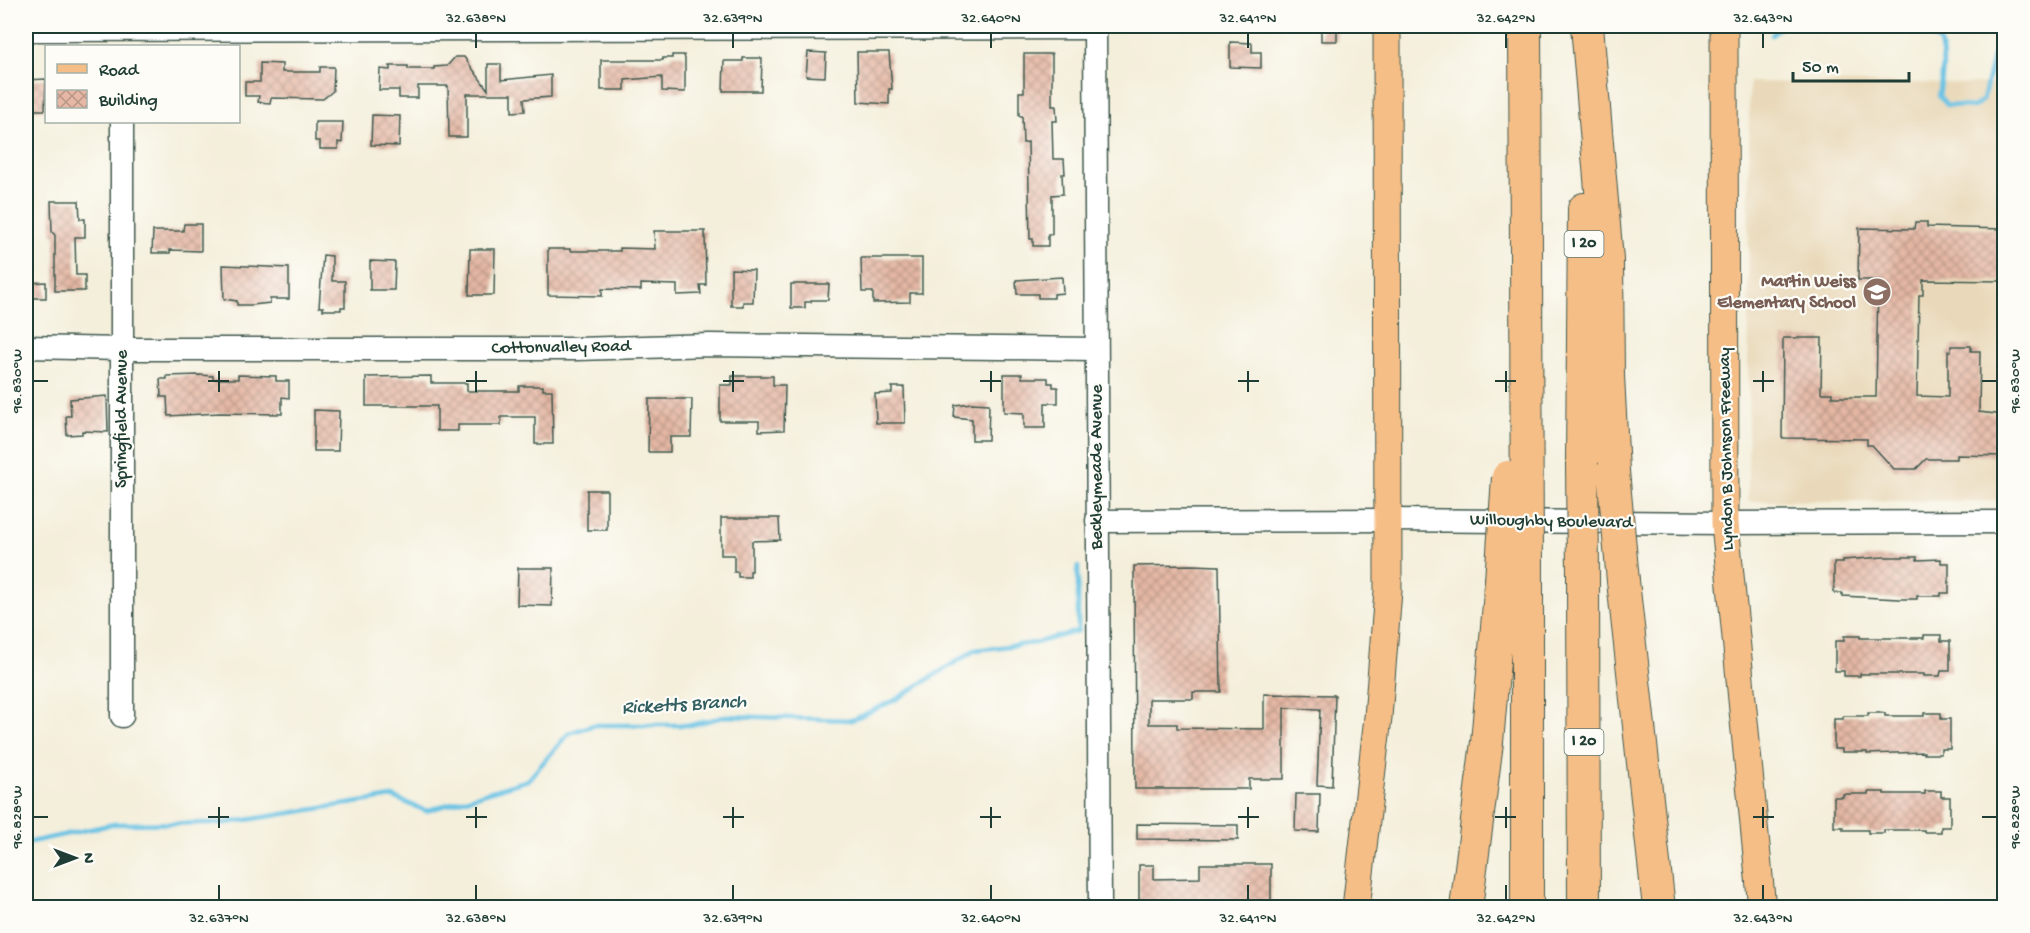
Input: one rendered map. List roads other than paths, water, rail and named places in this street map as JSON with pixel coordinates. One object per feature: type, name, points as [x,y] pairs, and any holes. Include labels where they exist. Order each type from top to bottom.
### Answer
[{"type":"highway","points":[[1525,26],[1526,252],[1514,582],[1527,908]]},
{"type":"highway","points":[[1586,26],[1606,260],[1608,376],[1613,471],[1659,908]]},
{"type":"highway","name":"I 20","points":[[1584,908],[1582,463],[1586,26]]},
{"type":"highway","points":[[1466,908],[1487,742],[1514,582]]},
{"type":"highway","points":[[1584,661],[1598,908]]},
{"type":"main road","points":[[1356,908],[1378,717],[1387,603],[1387,26]]},
{"type":"main road","name":"Lyndon B Johnson Freeway","points":[[1724,26],[1725,523],[1762,908]]},
{"type":"street","points":[[26,30],[122,39],[1095,27]]},
{"type":"street","name":"Beckleymeade Avenue","points":[[1095,27],[1100,908]]},
{"type":"street","name":"Springfield Avenue","points":[[122,123],[122,716]]},
{"type":"street","name":"Cottonvalley Road","points":[[26,347],[577,349],[710,345],[1096,349]]},
{"type":"street","name":"Willoughby Boulevard","points":[[1097,521],[2004,522]]},
{"type":"waterway","name":"Ricketts Branch","points":[[1772,35],[1781,26]]},
{"type":"waterway","name":"Ricketts Branch","points":[[1887,26],[1929,35],[1939,40],[1943,61],[1939,96],[1947,105],[1974,107],[1983,100],[1998,35],[2004,29]]},
{"type":"waterway","name":"Ricketts Branch","points":[[26,843],[114,824],[226,823],[393,797],[426,811],[528,780],[569,733],[594,725],[691,725],[727,716],[852,720],[895,700],[975,650],[1035,643],[1078,631],[1078,567]]},
{"type":"place","name":"Martin Weiss Elementary School","points":[[1877,292]]}]
